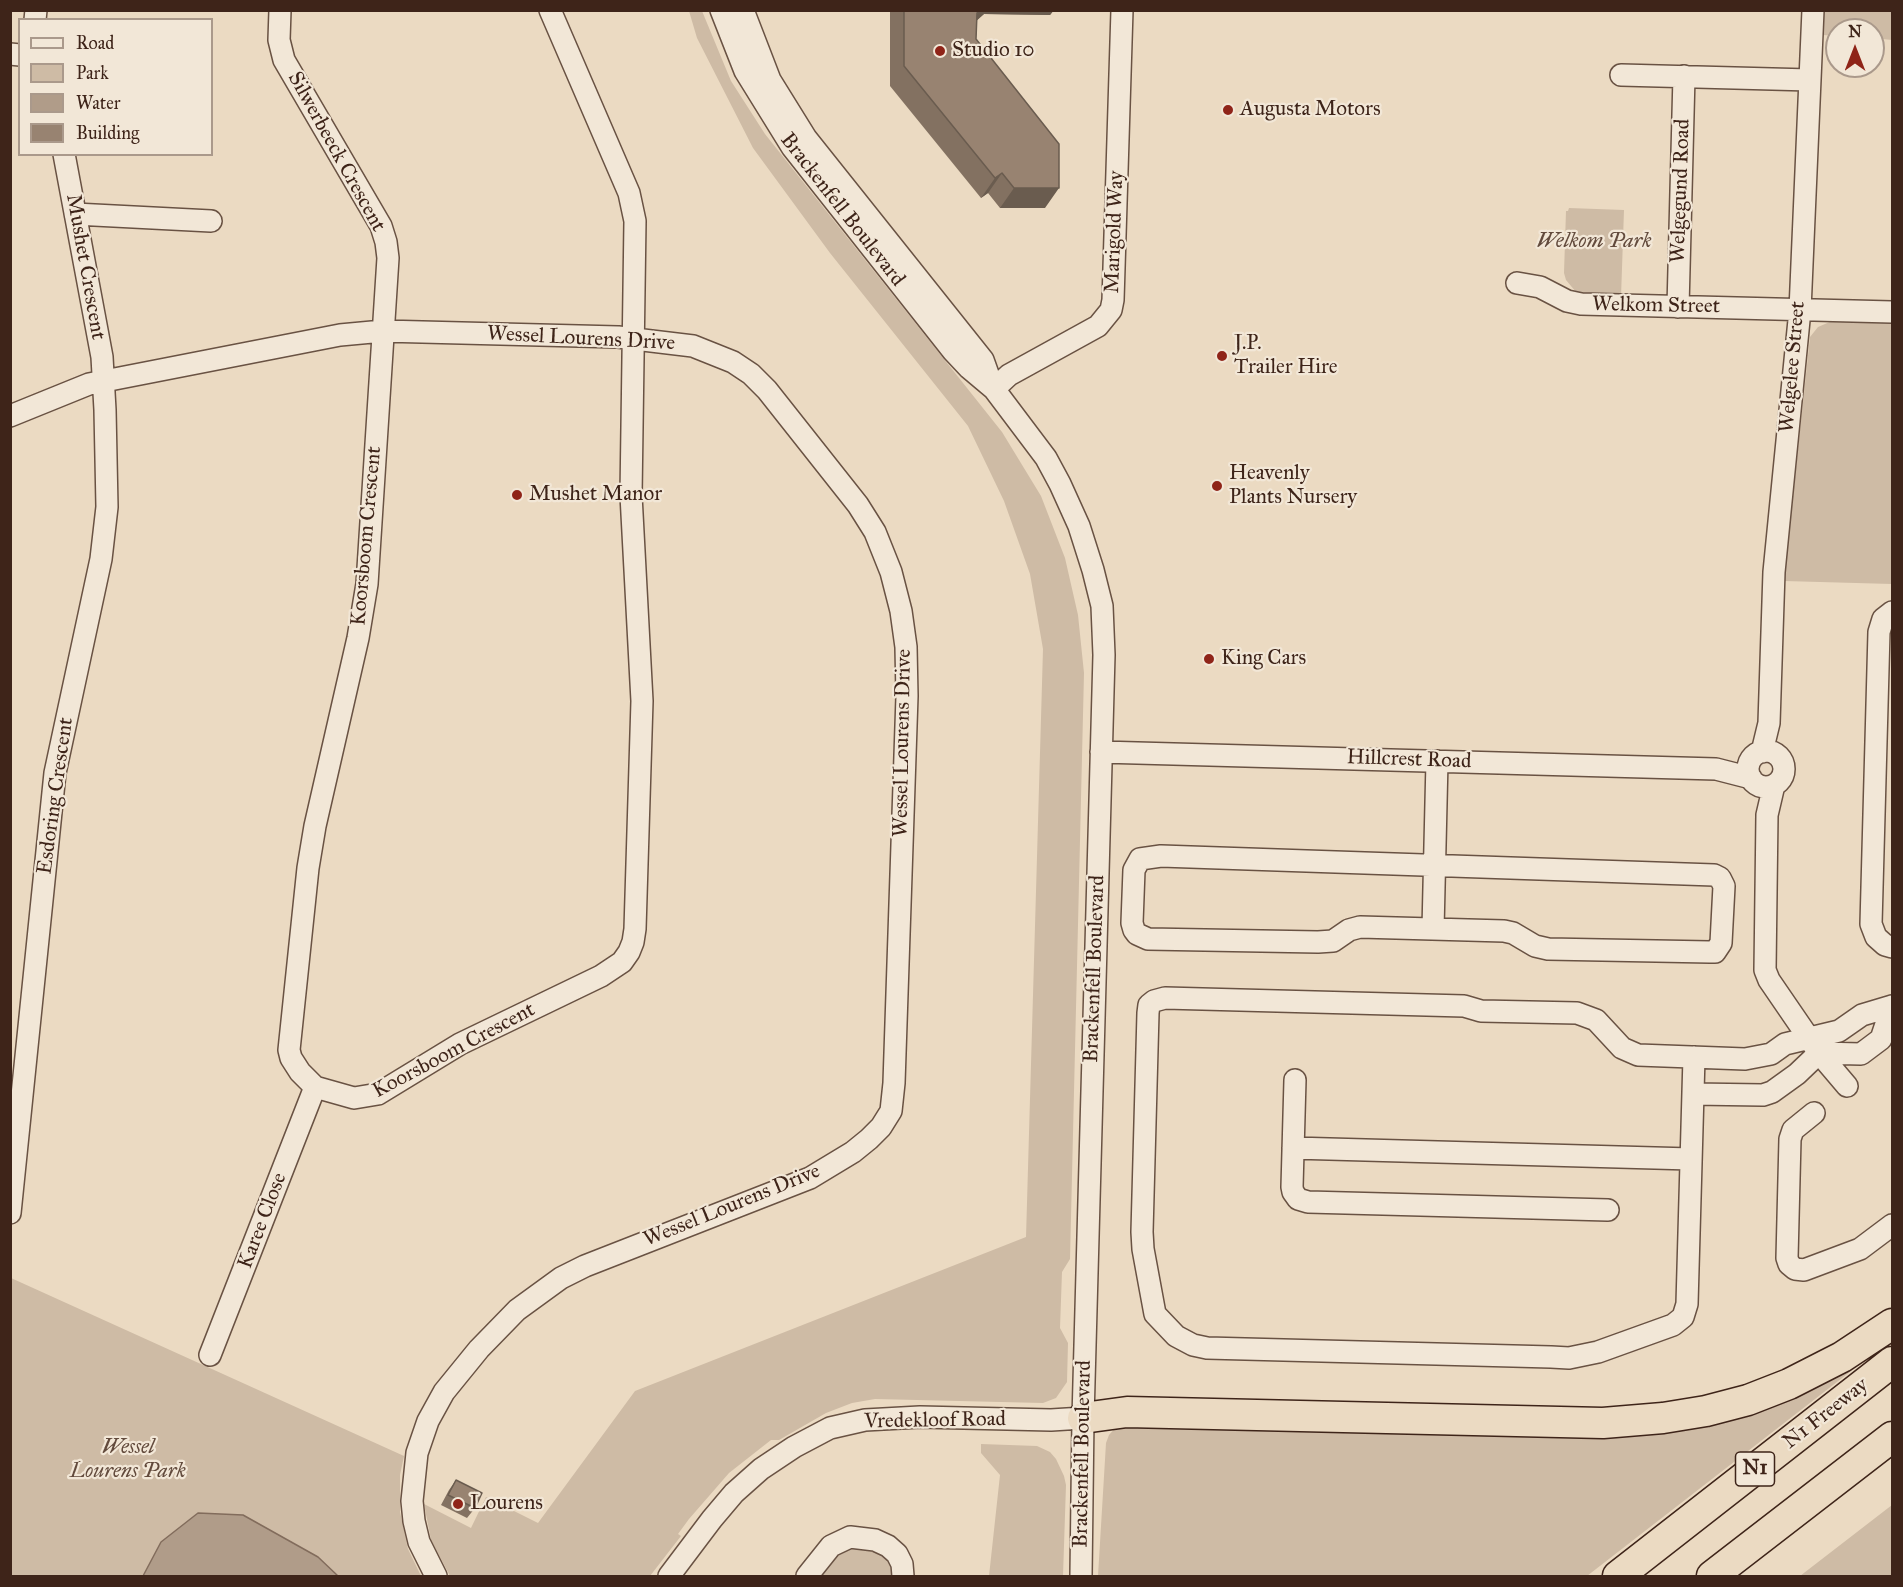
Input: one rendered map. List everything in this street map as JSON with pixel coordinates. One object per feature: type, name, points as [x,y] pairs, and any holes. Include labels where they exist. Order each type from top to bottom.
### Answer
[{"type":"highway","points":[[1083,1418],[1127,1412],[1603,1423],[1663,1418],[1737,1403],[1790,1384],[1842,1357],[1893,1324]]},
{"type":"highway","name":"N1 Freeway","points":[[1618,1576],[1893,1362]]},
{"type":"highway","points":[[1712,1576],[1893,1437]]},
{"type":"street","name":"Silwerbeeck Crescent","points":[[279,10],[279,40],[284,60],[381,226],[388,258],[383,331]]},
{"type":"street","points":[[550,10],[631,202],[635,232],[633,338]]},
{"type":"street","name":"Brackenfell Boulevard","points":[[721,10],[745,71],[792,147],[953,351],[994,389],[1046,458],[1079,526],[1102,606],[1104,655],[1083,1418],[1081,1576]]},
{"type":"street","name":"Brackenfell Boulevard","points":[[743,10],[770,80],[806,138],[983,360],[994,389]]},
{"type":"street","name":"Marigold Way","points":[[994,389],[1009,375],[1098,326],[1111,310],[1122,10]]},
{"type":"street","name":"Welgelee Street","points":[[1814,10],[1800,310],[1774,572],[1769,723],[1763,769],[1767,815],[1764,959],[1769,980],[1814,1045],[1847,1086]]},
{"type":"street","points":[[1621,75],[1810,80]]},
{"type":"street","name":"Welgegund Road","points":[[1678,307],[1684,76]]},
{"type":"street","name":"Mushet Crescent","points":[[64,156],[102,357],[103,381]]},
{"type":"street","points":[[75,214],[211,221]]},
{"type":"street","name":"Welkom Street","points":[[1517,283],[1540,287],[1567,301],[1581,304],[1893,312]]},
{"type":"street","name":"Wessel Lourens Drive","points":[[10,416],[88,384],[340,334],[383,331],[633,338],[693,346],[733,362],[751,374],[767,390],[858,505],[875,532],[891,572],[901,611],[906,647],[907,696],[891,1111],[881,1127],[852,1152],[810,1178],[596,1262],[561,1278],[517,1310],[479,1349],[444,1392],[428,1421],[417,1453],[412,1501],[414,1521],[419,1542],[436,1576]]},
{"type":"street","name":"Koorsboom Crescent","points":[[383,331],[367,584],[313,836],[289,1039],[291,1058],[300,1072],[315,1087],[354,1098],[378,1094],[460,1044],[601,976],[622,962],[629,952],[635,929],[642,710],[631,495],[633,338]]},
{"type":"street","name":"Esdoring Crescent","points":[[10,1213],[55,773],[106,527],[108,487],[103,381]]},
{"type":"street","points":[[1893,612],[1883,619],[1879,632],[1871,924],[1876,937],[1885,945],[1893,947]]},
{"type":"street","name":"Hillcrest Road","points":[[1101,752],[1763,769]]},
{"type":"street","points":[[1433,929],[1437,761]]},
{"type":"street","points":[[1146,857],[1435,865],[1714,874],[1720,878],[1724,886],[1721,943],[1715,952],[1548,949],[1535,946],[1513,933],[1504,931],[1360,927],[1348,930],[1333,941],[1148,939],[1137,934],[1132,923],[1134,870],[1140,859],[1146,857]]},
{"type":"street","points":[[1694,1058],[1685,1313],[1681,1320],[1673,1325],[1598,1352],[1569,1358],[1207,1348],[1193,1346],[1176,1336],[1155,1314],[1142,1232],[1148,1012],[1149,1005],[1154,1001],[1166,998],[1464,1006],[1481,1011],[1577,1013],[1596,1020],[1622,1048],[1632,1053],[1644,1056],[1694,1058],[1758,1058],[1771,1054],[1785,1044],[1814,1045],[1858,1055],[1881,1040],[1892,1006]]},
{"type":"street","points":[[1693,1094],[1763,1095],[1797,1074],[1814,1045],[1862,1015],[1892,1006]]},
{"type":"street","points":[[1295,1080],[1293,1192],[1298,1199],[1303,1201],[1608,1210]]},
{"type":"street","name":"Karee Close","points":[[210,1355],[315,1087]]},
{"type":"street","points":[[1814,1113],[1793,1130],[1790,1139],[1787,1258],[1791,1266],[1804,1270],[1860,1249],[1893,1225]]},
{"type":"street","points":[[1293,1148],[1691,1159]]},
{"type":"street","name":"Vredekloof Road","points":[[669,1576],[734,1493],[761,1469],[794,1447],[830,1428],[865,1420],[920,1417],[1051,1420],[1083,1418]]},
{"type":"street","points":[[807,1576],[831,1546],[850,1537],[875,1539],[888,1546],[897,1554],[902,1564],[903,1576]]},
{"type":"green space","points":[[689,11],[702,11],[731,81],[765,134],[1002,432],[1041,496],[1065,558],[1078,615],[1084,673],[1070,1259],[1062,1272],[1060,1328],[1068,1343],[1067,1382],[1056,1398],[1043,1403],[875,1399],[852,1403],[826,1413],[779,1440],[771,1440],[729,1473],[689,1519],[678,1534],[681,1536],[650,1576],[450,1576],[431,1540],[424,1504],[471,1528],[486,1497],[538,1523],[635,1391],[1026,1237],[1043,649],[1030,574],[1004,501],[968,426],[830,253],[753,148],[697,38]]},
{"type":"green space","points":[[1824,11],[1892,11],[1892,40],[1885,39],[1885,18],[1825,18],[1825,35],[1823,35]]},
{"type":"green space","name":"Welkom Park","points":[[1569,208],[1624,210],[1621,297],[1583,295],[1576,292],[1566,280],[1564,273],[1566,211]]},
{"type":"green space","points":[[1892,319],[1892,584],[1784,581],[1810,337],[1818,327],[1832,321]]},
{"type":"green space","name":"Wessel Lourens Park","points":[[11,1278],[404,1456],[400,1475],[400,1512],[408,1549],[421,1576],[11,1576]]},
{"type":"green space","points":[[1873,1354],[1587,1576],[1098,1576],[1106,1443],[1109,1435],[1118,1425],[1602,1431]]},
{"type":"green space","points":[[981,1444],[1037,1446],[1050,1452],[1056,1459],[1066,1485],[1063,1576],[989,1576],[1000,1475],[981,1453]]},
{"type":"green space","points":[[1892,1505],[1892,1576],[1800,1576]]},
{"type":"green space","points":[[850,1547],[874,1548],[892,1563],[895,1576],[818,1576],[835,1554]]},
{"type":"water","points":[[198,1513],[243,1515],[318,1557],[338,1576],[143,1576],[161,1542]]},
{"type":"building","points":[[904,10],[980,10],[977,13],[976,39],[1059,144],[1059,188],[1014,188],[1002,173],[995,178],[904,66]]},
{"type":"building","points":[[456,1480],[482,1493],[475,1508],[448,1495]]},
{"type":"place","name":"Studio 10","points":[[940,51]]},
{"type":"place","name":"Augusta Motors","points":[[1228,110]]},
{"type":"place","name":"J.P. Trailer Hire","points":[[1222,356]]},
{"type":"place","name":"Heavenly Plants Nursery","points":[[1217,486]]},
{"type":"place","name":"Mushet Manor","points":[[517,495]]},
{"type":"place","name":"King Cars","points":[[1209,659]]},
{"type":"place","name":"Lourens","points":[[458,1504]]}]
